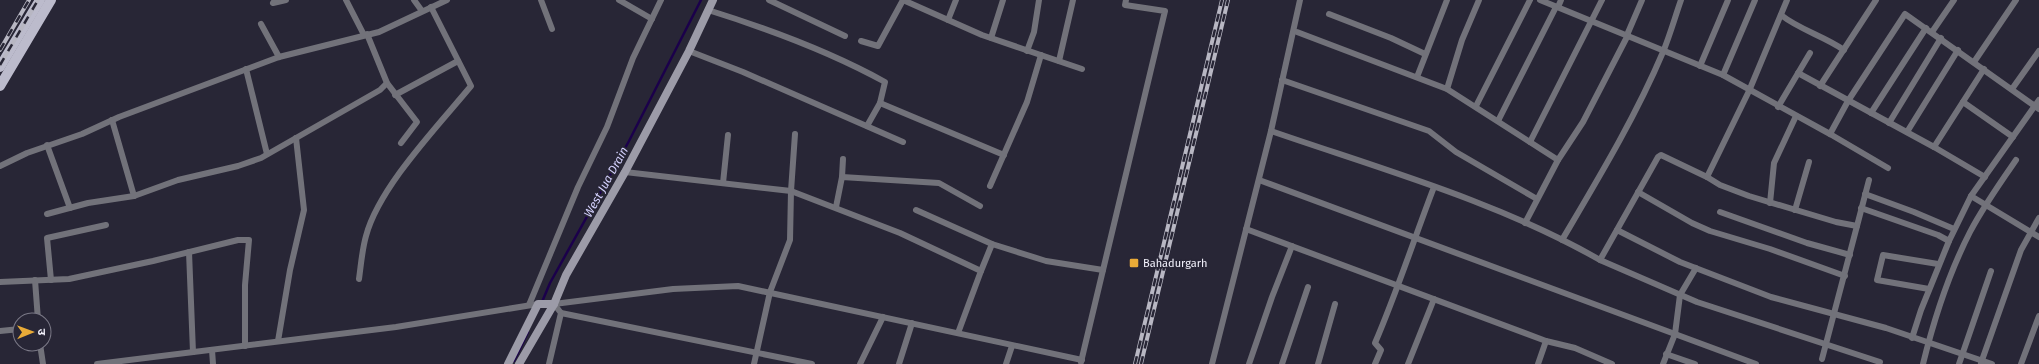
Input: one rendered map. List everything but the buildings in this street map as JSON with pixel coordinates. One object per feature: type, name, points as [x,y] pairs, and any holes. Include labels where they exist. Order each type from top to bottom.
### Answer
[{"type":"main road","points":[[0,67],[40,0]]},
{"type":"main road","points":[[0,86],[51,0]]},
{"type":"main road","points":[[519,364],[554,304],[566,275],[625,172],[689,51],[713,0]]},
{"type":"main road","points":[[508,364],[538,304],[554,304]]},
{"type":"street","points":[[275,0],[273,3],[286,0]]},
{"type":"street","points":[[346,0],[365,35],[387,83],[417,122],[401,143]]},
{"type":"street","points":[[414,0],[422,12]]},
{"type":"street","points":[[0,166],[47,145],[82,134],[112,120],[246,69],[280,57],[379,32],[444,0]]},
{"type":"street","points":[[541,0],[552,29]]},
{"type":"street","points":[[619,0],[652,19]]},
{"type":"street","points":[[529,305],[550,252],[607,127],[633,58],[661,0]]},
{"type":"street","points":[[769,0],[846,36]]},
{"type":"street","points":[[860,41],[878,46],[903,0],[990,38],[1082,69]]},
{"type":"street","points":[[948,20],[956,0]]},
{"type":"street","points":[[990,38],[1003,0]]},
{"type":"street","points":[[1027,51],[1034,32],[1039,0]]},
{"type":"street","points":[[1059,61],[1073,0]]},
{"type":"street","points":[[812,364],[560,313],[554,304],[680,288],[738,286],[883,316],[1082,362],[1165,11],[1125,5],[1126,0]]},
{"type":"street","points":[[1212,364],[1271,131],[1300,0]]},
{"type":"street","points":[[1416,77],[1447,0]]},
{"type":"street","points":[[1447,89],[1462,40],[1479,0]]},
{"type":"street","points":[[1476,106],[1530,0]]},
{"type":"street","points":[[1540,0],[1723,75],[1888,168]]},
{"type":"street","points":[[1498,121],[1561,0]]},
{"type":"street","points":[[1530,142],[1602,0]]},
{"type":"street","points":[[1525,223],[1558,160],[1583,122],[1627,35],[1642,0]]},
{"type":"street","points":[[1562,240],[1618,145],[1664,50],[1681,0]]},
{"type":"street","points":[[1700,66],[1728,2],[1720,0]]},
{"type":"street","points":[[1723,75],[1755,0]]},
{"type":"street","points":[[1707,176],[1749,91],[1787,0]]},
{"type":"street","points":[[1820,86],[1876,0]]},
{"type":"street","points":[[1932,32],[1954,0]]},
{"type":"street","points":[[1974,62],[2016,0]]},
{"type":"street","points":[[358,279],[366,236],[377,209],[403,169],[471,86],[431,7]]},
{"type":"street","points":[[708,10],[802,42],[885,82],[880,103],[867,126]]},
{"type":"street","points":[[1329,14],[1391,38],[1425,54]]},
{"type":"street","points":[[1830,134],[1848,101],[1906,14],[2037,107]]},
{"type":"street","points":[[1781,15],[1788,21],[1844,50]]},
{"type":"street","points":[[261,24],[280,57]]},
{"type":"street","points":[[1871,113],[1926,28]]},
{"type":"street","points":[[1297,32],[1447,89],[1476,106],[1558,160]]},
{"type":"street","points":[[1889,123],[1941,38]]},
{"type":"street","points":[[1907,132],[1958,50]]},
{"type":"street","points":[[689,51],[743,72],[903,142]]},
{"type":"street","points":[[2012,89],[2039,51]]},
{"type":"street","points":[[1778,106],[1810,53]]},
{"type":"street","points":[[990,186],[1027,102],[1041,55]]},
{"type":"street","points":[[395,95],[458,61]]},
{"type":"street","points":[[246,69],[267,154]]},
{"type":"street","points":[[1934,147],[1984,69]]},
{"type":"street","points":[[1798,73],[1934,147],[1985,177]]},
{"type":"street","points":[[1282,80],[1428,131],[1456,152],[1537,199]]},
{"type":"street","points":[[47,214],[70,208],[134,196],[178,180],[238,166],[267,154],[296,138],[380,90],[387,83]]},
{"type":"street","points":[[1912,338],[1938,264],[1971,196],[2013,137],[2037,107],[2039,100]]},
{"type":"street","points":[[1963,102],[2013,137]]},
{"type":"street","points":[[880,103],[1004,155]]},
{"type":"street","points":[[1770,203],[1774,163],[1796,116]]},
{"type":"street","points":[[112,120],[134,196]]},
{"type":"street","points":[[1271,131],[1434,187],[1525,223],[1600,260],[1680,295],[1746,320],[1880,362]]},
{"type":"street","points":[[754,364],[770,292],[790,240],[791,191],[795,134]]},
{"type":"street","points":[[723,183],[728,135]]},
{"type":"street","points":[[278,341],[290,270],[304,210],[296,138]]},
{"type":"street","points":[[47,145],[70,208]]},
{"type":"street","points":[[1600,260],[1638,192],[1661,155],[1707,176],[1720,185],[1770,203],[1836,222],[1857,226]]},
{"type":"street","points":[[836,207],[842,177],[842,159]]},
{"type":"street","points":[[1923,364],[1928,342],[1955,265],[1970,231],[2016,160]]},
{"type":"street","points":[[1795,210],[1808,162]]},
{"type":"street","points":[[625,172],[791,191],[836,207],[900,233],[981,271]]},
{"type":"street","points":[[842,177],[939,183],[980,206]]},
{"type":"street","points":[[1259,180],[1756,364]]},
{"type":"street","points":[[1822,358],[1845,276],[1864,194],[1869,180]]},
{"type":"street","points":[[1375,364],[1381,350],[1375,343],[1399,286],[1414,238],[1434,187]]},
{"type":"street","points":[[1638,192],[1692,223],[1710,231],[1770,249],[1845,276]]},
{"type":"street","points":[[1864,194],[1914,212],[1954,229]]},
{"type":"street","points":[[1971,196],[2039,237]]},
{"type":"street","points":[[1861,208],[1938,235],[1949,241]]},
{"type":"street","points":[[916,210],[992,244],[1046,261],[1103,270]]},
{"type":"street","points":[[1720,212],[1807,243],[1850,255]]},
{"type":"street","points":[[1981,362],[2021,250],[2039,218]]},
{"type":"street","points":[[51,280],[47,238],[106,225]]},
{"type":"street","points":[[1246,229],[1546,341],[1575,348],[1612,364]]},
{"type":"street","points":[[1617,230],[1696,268],[1771,297],[1834,314],[1925,343],[1928,342],[1981,362],[1992,364]]},
{"type":"street","points":[[0,282],[69,279],[216,247],[238,240],[249,240],[245,285],[244,346]]},
{"type":"street","points":[[958,333],[992,244]]},
{"type":"street","points":[[1249,364],[1272,297],[1292,246]]},
{"type":"street","points":[[189,252],[192,352]]},
{"type":"street","points":[[1929,289],[1876,280],[1880,259],[1883,255],[1938,264]]},
{"type":"street","points":[[1662,364],[1675,334],[1680,295],[1696,268]]},
{"type":"street","points":[[1959,364],[1991,271]]},
{"type":"street","points":[[36,280],[38,312]]},
{"type":"street","points":[[1282,364],[1308,287]]},
{"type":"street","points":[[1408,364],[1434,299]]},
{"type":"street","points":[[97,364],[396,327],[538,304]]},
{"type":"street","points":[[1318,364],[1335,304]]},
{"type":"street","points":[[549,364],[560,313]]},
{"type":"street","points":[[860,364],[883,316]]},
{"type":"street","points":[[2021,364],[2039,316]]},
{"type":"street","points":[[899,364],[912,323]]},
{"type":"street","points":[[0,331],[12,330]]},
{"type":"street","points":[[1538,364],[1546,341]]},
{"type":"street","points":[[1006,364],[1012,346]]},
{"type":"street","points":[[212,350],[213,364]]},
{"type":"street","points":[[41,352],[43,364]]},
{"type":"street","points":[[1666,354],[1694,364]]},
{"type":"waterway","name":"West Jua Drain","points":[[542,302],[550,283],[629,141],[701,0]]},
{"type":"waterway","name":"West Jua Drain","points":[[514,361],[528,332]]},
{"type":"railway","points":[[0,50],[29,0]]},
{"type":"railway","points":[[0,65],[38,0]]},
{"type":"railway","points":[[1135,364],[1222,0]]},
{"type":"railway","points":[[1141,364],[1228,0]]},
{"type":"place","name":"Bahadurgarh","points":[[1134,263]]}]
